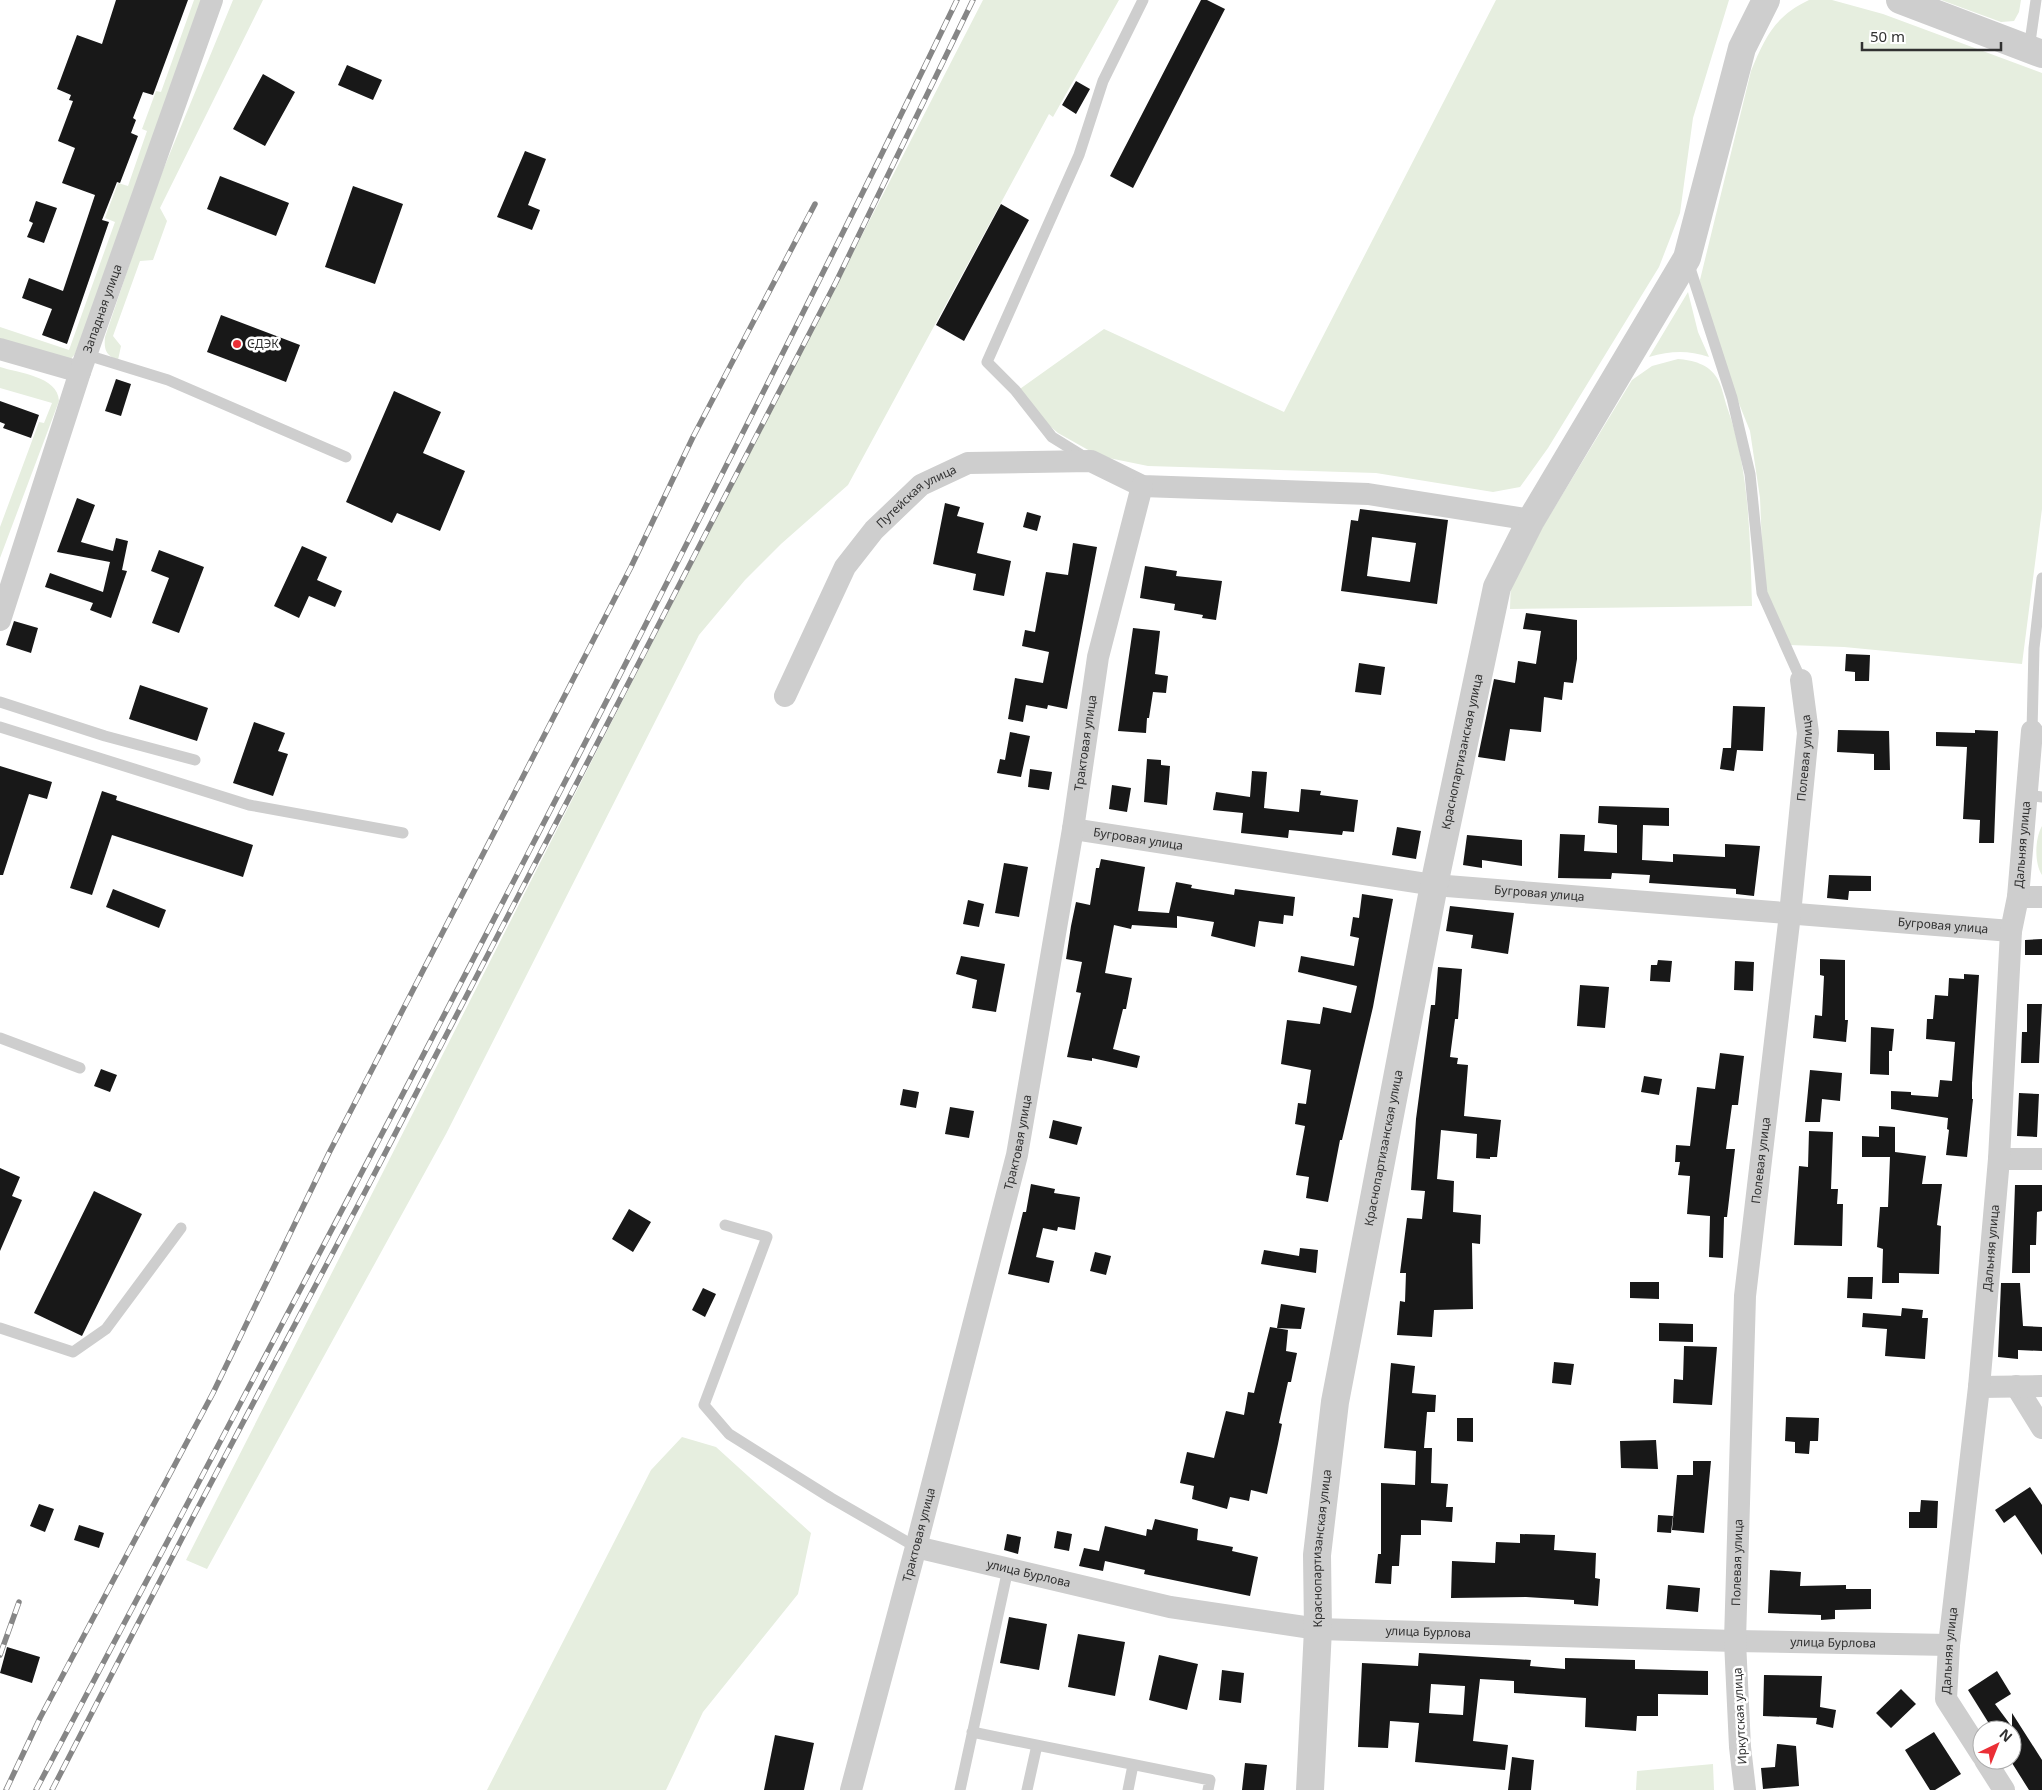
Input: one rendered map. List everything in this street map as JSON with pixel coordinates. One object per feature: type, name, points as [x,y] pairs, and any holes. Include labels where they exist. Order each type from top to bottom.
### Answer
[{"type":"street","name":"Западная улица","points":[[0,620],[84,364],[212,0]]},
{"type":"street","name":"Краснопартизанская улица","points":[[1310,1790],[1318,1629],[1317,1555],[1335,1402],[1434,884],[1497,587],[1531,520],[1687,258],[1742,48],[1766,0]]},
{"type":"street","points":[[1900,0],[2035,51]]},
{"type":"street","points":[[0,348],[84,364]]},
{"type":"street","name":"Путейская улица","points":[[785,696],[845,567],[874,530],[921,485],[968,463],[1091,461],[1142,486]]},
{"type":"street","points":[[1142,486],[1368,494],[1531,520]]},
{"type":"street","name":"Трактовая улица","points":[[851,1790],[916,1547],[1017,1154],[1073,829],[1098,656],[1142,486]]},
{"type":"street","name":"Полевая улица","points":[[1736,1641],[1745,1296],[1790,914],[1808,733],[1801,680]]},
{"type":"street","name":"Дальняя улица","points":[[1972,1739],[1946,1699],[1949,1645],[1979,1387],[1999,1159],[2011,930],[2034,796],[2032,731]]},
{"type":"street","name":"Бугровая улица","points":[[1073,829],[1434,884],[1790,914],[2011,930]]},
{"type":"street","points":[[2018,897],[2042,897]]},
{"type":"street","points":[[1999,1159],[2042,1159]]},
{"type":"street","points":[[2016,1386],[2042,1428]]},
{"type":"street","points":[[1979,1387],[2042,1386]]},
{"type":"street","name":"улица Бурлова","points":[[916,1547],[1170,1608],[1318,1629],[1949,1645]]},
{"type":"street","name":"Иркутская улица","points":[[1736,1641],[1740,1747],[1745,1790]]},
{"type":"street","points":[[1991,1770],[2004,1790]]},
{"type":"lane","points":[[1091,461],[1052,437],[1015,390],[987,362],[1079,155],[1103,81],[1143,0]]},
{"type":"lane","points":[[2035,51],[2036,0]]},
{"type":"lane","points":[[1687,258],[1732,398],[1750,474],[1762,593],[1801,680]]},
{"type":"lane","points":[[84,364],[168,380],[346,458]]},
{"type":"lane","points":[[2032,731],[2034,648],[2042,578]]},
{"type":"lane","points":[[0,702],[105,736],[195,760]]},
{"type":"lane","points":[[0,727],[249,805],[403,833]]},
{"type":"lane","points":[[0,1038],[80,1068]]},
{"type":"lane","points":[[725,1225],[767,1237],[704,1405],[729,1434],[831,1498],[916,1547]]},
{"type":"lane","points":[[0,1328],[73,1352],[106,1329],[181,1228]]},
{"type":"lane","points":[[960,1790],[1008,1569]]},
{"type":"lane","points":[[972,1732],[1210,1780],[1208,1790]]},
{"type":"lane","points":[[1028,1790],[1036,1745]]},
{"type":"lane","points":[[1128,1790],[1133,1765]]},
{"type":"green space","points":[[194,0],[208,0],[75,354],[70,360],[0,342],[0,327],[69,350],[115,222],[105,218],[118,183],[128,186],[147,131],[142,129],[156,91],[161,92]]},
{"type":"green space","points":[[233,0],[263,0],[160,208],[167,221],[153,260],[140,261],[113,336],[121,346],[118,360],[110,356],[106,351],[105,337],[154,192]]},
{"type":"green space","points":[[983,0],[1119,0],[1053,117],[1049,114],[848,485],[781,544],[745,580],[699,635],[446,1134],[207,1569],[186,1560],[607,731]]},
{"type":"green space","points":[[1496,0],[1729,0],[1693,118],[1680,213],[1659,267],[1548,448],[1520,487],[1493,492],[1376,473],[1148,466],[1099,456],[1058,433],[1032,411],[1017,391],[1104,329],[1284,412]]},
{"type":"green space","points":[[1809,0],[1832,0],[1883,14],[2042,73],[2042,509],[2022,664],[1844,647],[1789,645],[1764,593],[1760,498],[1750,431],[1708,326],[1699,284],[1751,71],[1772,29],[1788,13]]},
{"type":"green space","points":[[1941,0],[2021,0],[2019,12],[2014,21],[2001,22]]},
{"type":"green space","points":[[1688,292],[1698,332],[1709,357],[1679,352],[1649,357]]},
{"type":"green space","points":[[1678,359],[1700,364],[1714,373],[1720,385],[1735,431],[1747,505],[1752,606],[1510,609],[1511,579],[1632,380],[1652,366]]},
{"type":"green space","points":[[0,367],[45,381],[57,393],[59,401],[0,558],[0,527],[39,422],[44,423],[52,403],[0,388]]},
{"type":"green space","points":[[2042,826],[2042,875],[2039,870],[2036,850]]},
{"type":"green space","points":[[682,1437],[716,1447],[811,1533],[798,1594],[703,1712],[666,1790],[487,1790],[651,1470]]},
{"type":"green space","points":[[1713,1764],[1714,1790],[1636,1790],[1637,1771]]},
{"type":"building","points":[[116,0],[188,0],[153,95],[143,92],[133,118],[136,120],[131,133],[138,136],[120,183],[117,182],[102,220],[109,222],[67,344],[42,335],[52,309],[22,298],[29,278],[63,291],[95,195],[62,183],[75,148],[58,141],[73,101],[69,100],[71,95],[57,89],[77,35],[102,44]]},
{"type":"building","points":[[1201,0],[1207,0],[1225,9],[1133,188],[1110,176]]},
{"type":"building","points":[[347,65],[382,80],[373,100],[338,85]]},
{"type":"building","points":[[263,74],[295,92],[265,146],[233,129]]},
{"type":"building","points":[[1076,81],[1090,89],[1076,114],[1062,105]]},
{"type":"building","points":[[525,151],[546,159],[528,205],[540,210],[532,230],[497,217]]},
{"type":"building","points":[[220,176],[289,203],[276,236],[207,209]]},
{"type":"building","points":[[353,186],[403,204],[375,284],[325,267]]},
{"type":"building","points":[[36,201],[57,208],[44,243],[27,237],[33,223],[29,221]]},
{"type":"building","points":[[1001,204],[1029,220],[964,341],[936,325]]},
{"type":"building","points":[[221,315],[300,345],[286,382],[207,352]]},
{"type":"building","points":[[116,379],[131,384],[121,416],[105,411]]},
{"type":"building","points":[[394,391],[441,412],[423,453],[465,471],[440,531],[397,513],[392,523],[346,502]]},
{"type":"building","points":[[0,401],[39,415],[31,438],[3,428],[5,424],[0,422]]},
{"type":"building","points":[[77,498],[95,505],[81,542],[113,551],[116,538],[128,541],[122,570],[127,571],[111,618],[90,610],[93,603],[45,587],[50,573],[103,592],[110,562],[57,552]]},
{"type":"building","points":[[945,503],[960,507],[957,516],[984,523],[977,553],[1011,561],[1004,596],[973,590],[976,574],[933,564]]},
{"type":"building","points":[[1360,509],[1448,520],[1437,604],[1341,591],[1351,520],[1358,521]],"holes":[[[1372,537],[1416,543],[1410,582],[1367,576]]]},
{"type":"building","points":[[1027,512],[1041,516],[1037,531],[1023,527]]},
{"type":"building","points":[[1073,543],[1097,547],[1067,709],[1048,705],[1047,709],[1026,705],[1023,722],[1008,719],[1015,678],[1043,683],[1049,652],[1022,646],[1025,630],[1035,632],[1046,572],[1068,575]]},
{"type":"building","points":[[302,546],[327,557],[317,580],[342,591],[335,607],[309,596],[299,618],[274,606]]},
{"type":"building","points":[[159,550],[204,567],[179,633],[152,623],[169,578],[151,571]]},
{"type":"building","points":[[1145,566],[1177,571],[1176,576],[1222,581],[1216,620],[1202,618],[1203,615],[1174,610],[1175,604],[1140,598]]},
{"type":"building","points":[[1526,613],[1577,620],[1577,659],[1573,683],[1564,682],[1562,700],[1544,697],[1541,732],[1510,729],[1505,761],[1478,757],[1494,679],[1515,683],[1518,661],[1536,664],[1541,631],[1523,629]]},
{"type":"building","points":[[14,621],[38,628],[31,653],[6,645]]},
{"type":"building","points":[[1133,628],[1160,631],[1155,674],[1168,676],[1166,693],[1153,692],[1149,718],[1147,718],[1146,733],[1118,731]]},
{"type":"building","points":[[1846,654],[1870,655],[1869,681],[1855,681],[1855,672],[1845,671]]},
{"type":"building","points":[[1359,663],[1385,667],[1381,695],[1355,692]]},
{"type":"building","points":[[140,685],[208,708],[197,741],[129,719]]},
{"type":"building","points":[[1733,706],[1765,707],[1763,751],[1737,750],[1734,771],[1720,769],[1723,748],[1731,748]]},
{"type":"building","points":[[254,722],[285,733],[278,751],[288,754],[273,796],[233,783]]},
{"type":"building","points":[[1838,730],[1889,731],[1890,770],[1874,770],[1874,754],[1837,752]]},
{"type":"building","points":[[1975,730],[1998,731],[1994,843],[1979,843],[1980,820],[1963,819],[1967,747],[1936,746],[1936,732],[1975,733]]},
{"type":"building","points":[[1010,732],[1030,736],[1021,777],[997,773],[1000,759],[1005,760]]},
{"type":"building","points":[[1147,759],[1161,760],[1161,765],[1170,766],[1167,805],[1144,802]]},
{"type":"building","points":[[0,766],[52,782],[47,799],[29,794],[3,875],[0,875]]},
{"type":"building","points":[[1030,769],[1052,772],[1049,790],[1028,787]]},
{"type":"building","points":[[1252,771],[1267,772],[1264,808],[1299,812],[1301,789],[1321,791],[1320,795],[1358,800],[1354,832],[1343,831],[1342,835],[1289,830],[1288,838],[1241,833],[1243,813],[1213,810],[1216,792],[1250,797]]},
{"type":"building","points":[[1112,785],[1131,788],[1127,812],[1109,809]]},
{"type":"building","points":[[102,791],[117,796],[116,800],[253,845],[243,877],[112,835],[92,895],[70,888]]},
{"type":"building","points":[[1599,806],[1669,808],[1669,826],[1643,825],[1642,860],[1673,862],[1673,854],[1725,857],[1725,844],[1760,846],[1754,896],[1736,894],[1736,889],[1649,883],[1650,875],[1612,873],[1611,879],[1558,878],[1560,834],[1585,835],[1584,851],[1617,853],[1617,825],[1598,823]]},
{"type":"building","points":[[1397,827],[1421,831],[1416,859],[1392,855]]},
{"type":"building","points":[[1467,835],[1522,840],[1522,866],[1482,860],[1482,868],[1463,865]]},
{"type":"building","points":[[1101,859],[1145,867],[1138,911],[1169,913],[1176,882],[1192,885],[1191,888],[1234,895],[1235,889],[1295,897],[1293,916],[1284,915],[1283,924],[1259,921],[1255,947],[1211,936],[1214,922],[1177,916],[1177,928],[1132,925],[1131,929],[1114,925],[1105,973],[1132,978],[1126,1009],[1123,1009],[1113,1049],[1140,1056],[1137,1068],[1092,1058],[1092,1061],[1067,1057],[1081,993],[1076,992],[1082,962],[1066,959],[1071,926],[1076,902],[1090,905],[1096,868],[1099,868]]},
{"type":"building","points":[[1004,863],[1028,867],[1019,917],[995,913]]},
{"type":"building","points":[[1829,875],[1871,876],[1871,891],[1849,891],[1848,900],[1827,898]]},
{"type":"building","points":[[113,889],[166,910],[159,928],[106,907]]},
{"type":"building","points":[[1362,894],[1393,899],[1373,1007],[1342,1140],[1340,1140],[1328,1202],[1306,1198],[1309,1177],[1296,1175],[1305,1126],[1295,1124],[1298,1103],[1306,1104],[1311,1070],[1281,1064],[1287,1020],[1320,1024],[1323,1007],[1351,1013],[1357,986],[1298,972],[1301,956],[1354,966],[1359,938],[1350,936],[1353,917],[1359,918]]},
{"type":"building","points":[[968,900],[984,904],[979,927],[963,924]]},
{"type":"building","points":[[1450,906],[1514,913],[1508,954],[1471,948],[1473,935],[1446,931]]},
{"type":"building","points":[[2042,939],[2042,955],[2025,955],[2025,940]]},
{"type":"building","points":[[961,956],[1005,964],[996,1012],[972,1008],[977,980],[956,974]]},
{"type":"building","points":[[1820,959],[1845,960],[1845,1020],[1848,1020],[1846,1042],[1813,1038],[1815,1015],[1822,1016],[1824,976],[1820,975]]},
{"type":"building","points":[[1658,960],[1672,961],[1670,982],[1650,981],[1651,965],[1657,965]]},
{"type":"building","points":[[1735,961],[1754,962],[1753,991],[1734,990]]},
{"type":"building","points":[[1438,967],[1462,969],[1458,1019],[1455,1019],[1450,1057],[1458,1058],[1457,1064],[1468,1065],[1464,1116],[1501,1120],[1497,1157],[1490,1157],[1490,1159],[1476,1158],[1477,1134],[1441,1130],[1437,1179],[1454,1181],[1453,1212],[1481,1215],[1480,1244],[1472,1243],[1473,1309],[1434,1310],[1432,1337],[1397,1335],[1400,1301],[1405,1302],[1406,1273],[1400,1273],[1407,1218],[1422,1219],[1425,1191],[1411,1190],[1416,1119],[1431,1005],[1435,1005]]},
{"type":"building","points":[[1964,974],[1979,975],[1972,1083],[1973,1099],[1967,1157],[1946,1155],[1949,1130],[1947,1129],[1948,1118],[1891,1109],[1891,1091],[1911,1092],[1911,1095],[1938,1097],[1940,1080],[1952,1081],[1955,1042],[1926,1039],[1927,1019],[1933,1019],[1935,995],[1948,996],[1949,978],[1964,979]]},
{"type":"building","points":[[1580,985],[1609,987],[1605,1028],[1577,1026]]},
{"type":"building","points":[[2027,1004],[2042,1004],[2039,1063],[2021,1063],[2022,1032],[2027,1032]]},
{"type":"building","points":[[1871,1027],[1894,1029],[1892,1051],[1889,1051],[1889,1075],[1870,1074]]},
{"type":"building","points":[[1720,1053],[1744,1056],[1738,1105],[1732,1105],[1726,1149],[1735,1149],[1727,1217],[1724,1217],[1723,1258],[1709,1257],[1710,1216],[1687,1214],[1690,1176],[1678,1175],[1680,1162],[1675,1162],[1676,1145],[1690,1146],[1697,1087],[1715,1089]]},
{"type":"building","points":[[101,1069],[117,1075],[110,1092],[94,1086]]},
{"type":"building","points":[[1810,1070],[1842,1073],[1840,1101],[1822,1099],[1820,1122],[1805,1122]]},
{"type":"building","points":[[1644,1076],[1662,1079],[1659,1095],[1641,1092]]},
{"type":"building","points":[[903,1089],[919,1092],[916,1108],[900,1105]]},
{"type":"building","points":[[2019,1093],[2039,1094],[2037,1137],[2017,1136]]},
{"type":"building","points":[[950,1107],[974,1111],[969,1138],[945,1134]]},
{"type":"building","points":[[1053,1120],[1082,1127],[1077,1145],[1049,1138]]},
{"type":"building","points":[[1879,1126],[1895,1127],[1895,1152],[1926,1156],[1922,1184],[1942,1184],[1937,1225],[1941,1226],[1939,1274],[1899,1273],[1899,1283],[1882,1283],[1883,1249],[1877,1247],[1880,1207],[1888,1207],[1890,1157],[1862,1157],[1862,1136],[1879,1137]]},
{"type":"building","points":[[1809,1131],[1833,1132],[1831,1189],[1838,1189],[1837,1204],[1843,1204],[1842,1246],[1794,1245],[1799,1166],[1808,1167]]},
{"type":"building","points":[[0,1168],[20,1177],[12,1196],[22,1200],[0,1251]]},
{"type":"building","points":[[1031,1184],[1055,1189],[1054,1193],[1080,1197],[1075,1230],[1058,1227],[1057,1231],[1043,1228],[1036,1257],[1054,1261],[1049,1283],[1008,1274],[1023,1212],[1026,1212]]},
{"type":"building","points":[[2015,1185],[2042,1185],[2042,1211],[2037,1212],[2036,1245],[2030,1245],[2030,1273],[2012,1273]]},
{"type":"building","points":[[94,1191],[142,1214],[82,1336],[34,1313]]},
{"type":"building","points":[[629,1209],[651,1222],[633,1252],[612,1239]]},
{"type":"building","points":[[1300,1248],[1318,1250],[1316,1273],[1261,1264],[1264,1250],[1299,1256]]},
{"type":"building","points":[[1095,1252],[1111,1256],[1106,1275],[1090,1271]]},
{"type":"building","points":[[1848,1277],[1873,1277],[1872,1299],[1847,1298]]},
{"type":"building","points":[[1630,1282],[1659,1282],[1659,1299],[1630,1298]]},
{"type":"building","points":[[2001,1283],[2020,1283],[2023,1326],[2042,1327],[2042,1351],[2018,1350],[2018,1359],[1998,1357]]},
{"type":"building","points":[[703,1288],[716,1294],[705,1317],[692,1310]]},
{"type":"building","points":[[1281,1304],[1305,1308],[1301,1329],[1277,1328]]},
{"type":"building","points":[[1902,1308],[1923,1310],[1922,1318],[1928,1318],[1925,1359],[1885,1356],[1887,1329],[1862,1327],[1863,1313],[1901,1316]]},
{"type":"building","points":[[1659,1323],[1693,1324],[1693,1342],[1659,1341]]},
{"type":"building","points":[[1270,1327],[1288,1330],[1286,1351],[1297,1353],[1279,1423],[1282,1424],[1267,1494],[1251,1490],[1249,1501],[1230,1497],[1227,1509],[1192,1499],[1194,1486],[1180,1483],[1187,1452],[1214,1458],[1226,1411],[1244,1415],[1248,1392],[1254,1393]]},
{"type":"building","points":[[1684,1346],[1717,1347],[1712,1405],[1673,1403],[1674,1379],[1683,1380]]},
{"type":"building","points":[[1554,1362],[1574,1364],[1571,1385],[1552,1383]]},
{"type":"building","points":[[1391,1363],[1415,1366],[1412,1393],[1436,1395],[1435,1412],[1427,1412],[1424,1448],[1432,1448],[1431,1483],[1448,1484],[1446,1507],[1453,1507],[1452,1522],[1421,1520],[1421,1535],[1401,1535],[1399,1566],[1392,1566],[1391,1584],[1375,1583],[1378,1554],[1381,1554],[1381,1483],[1415,1485],[1416,1451],[1384,1448]]},
{"type":"building","points":[[1786,1417],[1819,1418],[1818,1441],[1810,1441],[1809,1454],[1795,1453],[1795,1442],[1785,1441]]},
{"type":"building","points":[[1457,1418],[1473,1418],[1473,1442],[1457,1441]]},
{"type":"building","points":[[1656,1440],[1658,1469],[1621,1468],[1620,1441]]},
{"type":"building","points":[[1693,1461],[1711,1461],[1704,1533],[1672,1530],[1677,1475],[1693,1475]]},
{"type":"building","points":[[2030,1487],[2042,1505],[2042,1555],[2015,1515],[2004,1523],[1995,1510]]},
{"type":"building","points":[[1921,1500],[1938,1501],[1937,1528],[1909,1528],[1909,1512],[1920,1512]]},
{"type":"building","points":[[39,1504],[54,1509],[45,1532],[30,1526]]},
{"type":"building","points":[[1658,1515],[1673,1516],[1671,1533],[1657,1532]]},
{"type":"building","points":[[1155,1519],[1198,1529],[1197,1540],[1233,1547],[1232,1551],[1258,1557],[1250,1596],[1144,1574],[1145,1570],[1105,1561],[1103,1571],[1079,1566],[1084,1548],[1099,1551],[1105,1526],[1146,1536],[1147,1529],[1152,1530]]},
{"type":"building","points":[[79,1525],[104,1533],[99,1548],[74,1540]]},
{"type":"building","points":[[1057,1531],[1072,1534],[1069,1551],[1054,1548]]},
{"type":"building","points":[[1007,1534],[1021,1537],[1018,1554],[1004,1550]]},
{"type":"building","points":[[1520,1534],[1555,1535],[1554,1550],[1596,1553],[1595,1578],[1600,1579],[1598,1606],[1574,1604],[1574,1600],[1526,1597],[1451,1598],[1452,1561],[1495,1563],[1496,1542],[1520,1543]]},
{"type":"building","points":[[1770,1570],[1801,1572],[1800,1586],[1846,1585],[1846,1589],[1871,1589],[1871,1609],[1835,1610],[1835,1619],[1821,1620],[1821,1615],[1768,1613]]},
{"type":"building","points":[[1668,1585],[1700,1588],[1698,1612],[1666,1609]]},
{"type":"building","points":[[1009,1617],[1047,1624],[1039,1670],[1000,1663]]},
{"type":"building","points":[[1078,1634],[1125,1642],[1115,1696],[1068,1687]]},
{"type":"building","points":[[7,1647],[40,1657],[32,1683],[0,1673]]},
{"type":"building","points":[[1419,1653],[1531,1660],[1530,1666],[1565,1669],[1565,1658],[1635,1660],[1635,1669],[1708,1671],[1708,1695],[1658,1694],[1658,1716],[1637,1716],[1636,1731],[1585,1727],[1586,1698],[1514,1693],[1514,1681],[1480,1679],[1473,1741],[1508,1745],[1505,1770],[1415,1762],[1419,1723],[1390,1721],[1388,1748],[1358,1747],[1362,1663],[1418,1666]],"holes":[[[1431,1684],[1465,1686],[1463,1715],[1429,1713]]]},
{"type":"building","points":[[1159,1655],[1198,1664],[1187,1710],[1149,1700]]},
{"type":"building","points":[[1222,1670],[1244,1673],[1241,1703],[1219,1700]]},
{"type":"building","points":[[1997,1671],[2011,1694],[1995,1704],[2007,1720],[1987,1720],[1968,1690]]},
{"type":"building","points":[[1764,1675],[1822,1676],[1820,1707],[1836,1710],[1833,1728],[1816,1724],[1817,1718],[1763,1716]]},
{"type":"building","points":[[1901,1689],[1916,1704],[1891,1728],[1876,1713]]},
{"type":"building","points":[[2012,1713],[2016,1720],[2012,1720]]},
{"type":"building","points":[[2022,1729],[2042,1760],[2042,1790],[2029,1790],[2016,1770],[2022,1770]]},
{"type":"building","points":[[1934,1732],[1961,1774],[1935,1790],[1930,1790],[1905,1750]]},
{"type":"building","points":[[775,1735],[814,1743],[804,1790],[764,1790]]},
{"type":"building","points":[[1777,1744],[1796,1746],[1799,1786],[1763,1789],[1761,1768],[1775,1767]]},
{"type":"building","points":[[1512,1757],[1534,1760],[1531,1790],[1508,1790]]},
{"type":"building","points":[[1245,1763],[1267,1765],[1264,1790],[1242,1790]]},
{"type":"railway","points":[[36,1790],[388,1122],[620,675],[734,451],[957,0]]},
{"type":"railway","points":[[52,1790],[193,1517],[365,1192],[836,282],[973,0]]},
{"type":"railway","points":[[6,1790],[40,1718],[213,1393],[329,1153],[631,567],[693,437],[815,204]]},
{"type":"railway","points":[[0,1655],[19,1602]]},
{"type":"place","name":"СДЭК","points":[[237,344]]}]
